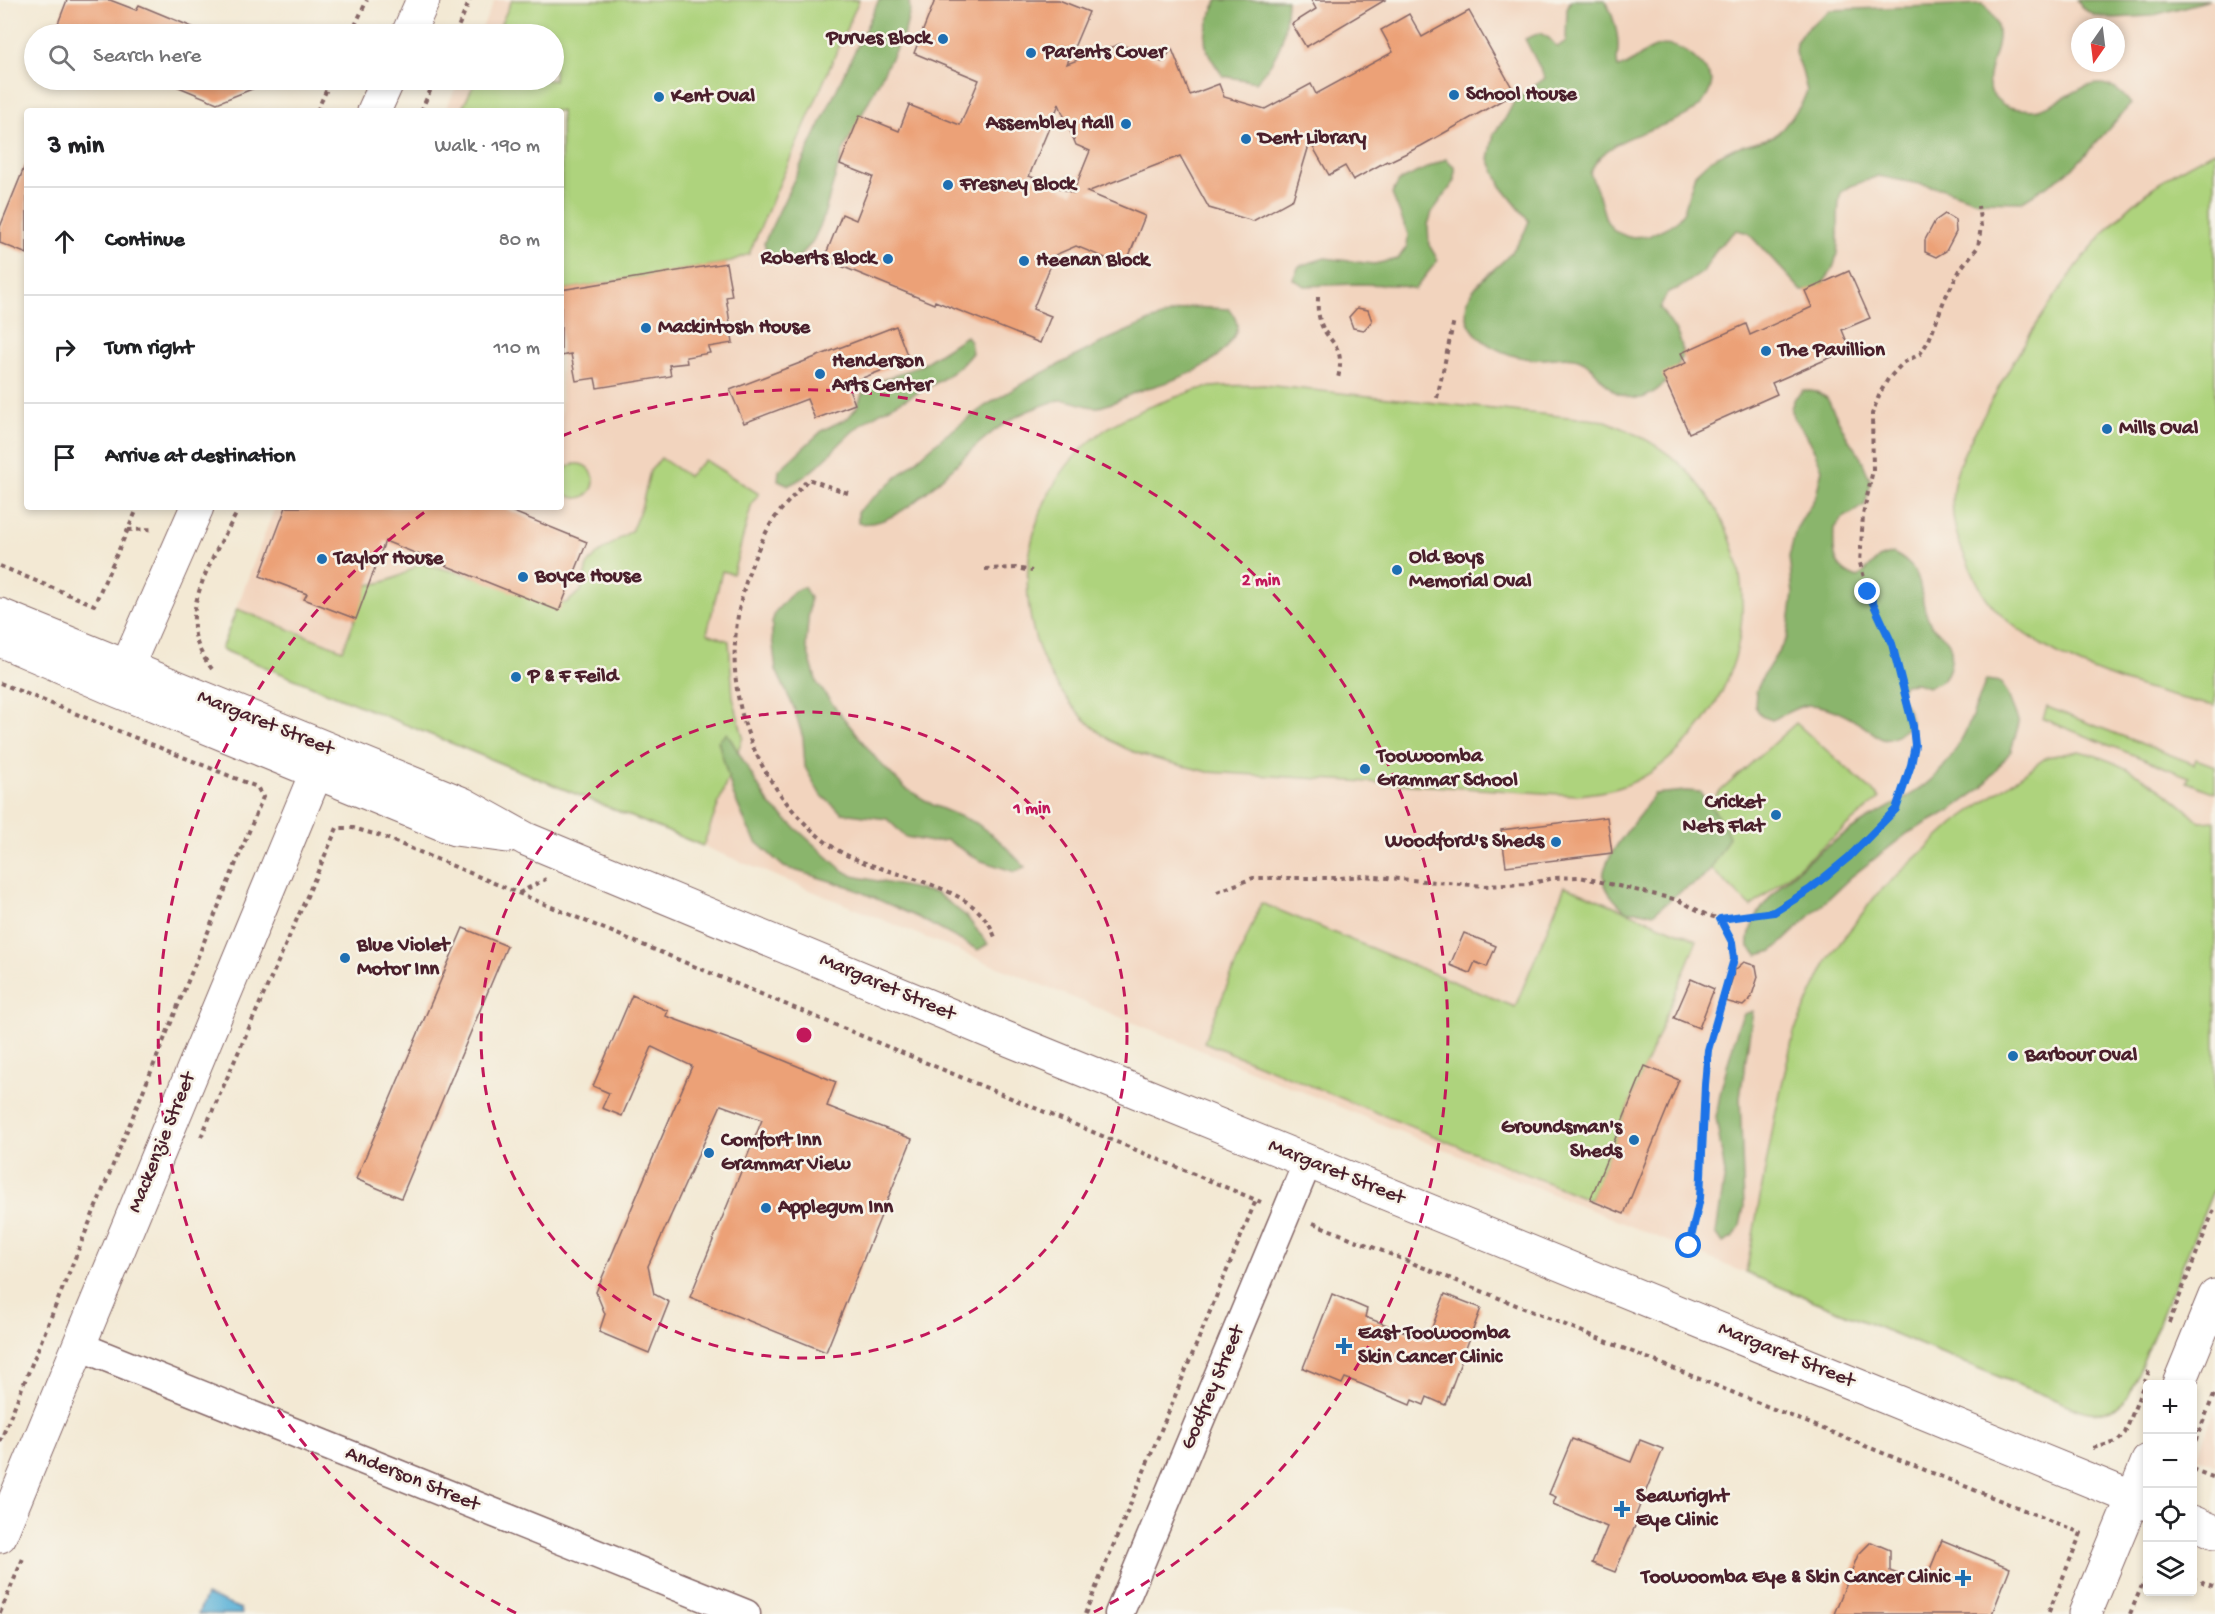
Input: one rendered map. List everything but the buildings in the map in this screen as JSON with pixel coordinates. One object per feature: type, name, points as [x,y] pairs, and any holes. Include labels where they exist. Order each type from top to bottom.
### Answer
[{"type":"street","points":[[412,24],[423,0]]},
{"type":"street","points":[[375,108],[383,90]]},
{"type":"street","points":[[121,679],[195,510]]},
{"type":"street","name":"Margaret Street","points":[[0,615],[121,679]]},
{"type":"street","name":"Margaret Street","points":[[0,640],[121,679],[321,761],[463,804],[526,839],[2140,1501]]},
{"type":"street","name":"Mackenzie Street","points":[[0,1536],[321,761]]},
{"type":"street","name":"Godfrey Street","points":[[1119,1614],[1308,1161]]},
{"type":"street","points":[[2181,1380],[2207,1336],[2215,1296]]},
{"type":"street","name":"Anderson Street","points":[[79,1346],[746,1614]]},
{"type":"street","points":[[2085,1614],[2140,1501],[2143,1486]]},
{"type":"street","points":[[2197,1524],[2215,1532]]},
{"type":"path","points":[[356,24],[367,0]]},
{"type":"path","points":[[459,24],[470,0]]},
{"type":"path","points":[[318,108],[326,90]]},
{"type":"path","points":[[422,108],[430,90]]},
{"type":"path","points":[[1217,892],[1253,878],[1364,876],[1484,886],[1528,884],[1554,878],[1580,877],[1678,900],[1720,919],[1774,912],[1809,890],[1849,857],[1896,809],[1911,765],[1915,745],[1913,726],[1892,644],[1868,592],[1860,563],[1863,515],[1873,470],[1872,414],[1888,379],[1903,363],[1920,354],[1929,340],[1945,298],[1961,268],[1978,247],[1981,226],[1978,206]]},
{"type":"path","points":[[1318,297],[1319,317],[1340,351],[1341,366],[1338,378]]},
{"type":"path","points":[[1437,398],[1454,320]]},
{"type":"path","points":[[848,494],[808,479],[772,522],[762,540],[744,587],[736,618],[734,641],[737,696],[748,736],[766,773],[790,807],[815,833],[838,850],[867,865],[952,892],[988,922],[996,939]]},
{"type":"path","points":[[0,566],[94,605],[137,510]]},
{"type":"path","points":[[198,649],[194,626],[198,598],[209,569],[238,510]]},
{"type":"path","points":[[985,569],[1016,568],[1032,571]]},
{"type":"path","points":[[0,683],[257,787],[263,797],[0,1442]]},
{"type":"path","points":[[337,828],[354,828],[381,836],[1256,1200],[2081,1533],[2048,1614]]},
{"type":"path","points":[[1689,1246],[1700,1198],[1708,1050],[1734,959],[1732,942],[1720,919]]},
{"type":"path","points":[[1085,1614],[1256,1200]]},
{"type":"path","points":[[2168,1325],[2215,1207]]},
{"type":"path","points":[[2117,1442],[2125,1433],[2151,1368]]},
{"type":"path","points":[[2197,1439],[2215,1392]]},
{"type":"path","points":[[2197,1471],[2215,1478]]},
{"type":"path","points":[[2197,1580],[2215,1587]]},
{"type":"path","points":[[2130,1614],[2143,1583]]},
{"type":"shaded area","name":"Toowoomba Grammar School","points":[[495,0],[2215,0],[2215,1186],[2129,1395],[2111,1411],[2086,1413],[221,649],[274,510],[564,510],[564,108],[446,108],[454,90],[564,90],[564,24],[484,24]]},
{"type":"shaded area","points":[[2215,1410],[2215,1465],[2197,1457]]},
{"type":"green space","points":[[512,0],[859,0],[749,254],[726,263],[564,290],[564,108],[462,108],[471,90],[564,90],[564,24],[501,24]]},
{"type":"green space","points":[[879,0],[909,0],[910,10],[905,31],[842,153],[822,222],[812,243],[796,260],[770,261],[764,243]]},
{"type":"green space","points":[[1218,0],[1287,0],[1285,25],[1277,54],[1256,82],[1223,76],[1208,51],[1206,31]]},
{"type":"green space","points":[[1571,0],[1605,0],[1616,30],[1618,68],[1651,49],[1669,46],[1678,48],[1694,58],[1712,80],[1706,98],[1694,111],[1618,144],[1601,156],[1590,173],[1606,220],[1614,231],[1628,237],[1649,236],[1675,223],[1684,211],[1695,174],[1710,160],[1734,148],[1773,137],[1783,128],[1801,105],[1807,91],[1795,53],[1796,42],[1805,30],[1830,10],[1982,4],[1994,17],[1998,31],[1988,81],[1991,92],[2000,102],[2008,107],[2037,110],[2097,84],[2108,85],[2119,91],[2131,104],[2076,165],[2021,202],[1978,201],[1940,188],[1878,176],[1851,186],[1841,192],[1839,201],[1837,249],[1833,268],[1816,291],[1802,291],[1748,233],[1737,230],[1718,247],[1703,272],[1679,288],[1668,292],[1660,308],[1679,338],[1682,355],[1675,370],[1658,389],[1645,397],[1632,398],[1613,390],[1590,366],[1578,359],[1523,358],[1503,352],[1477,335],[1467,318],[1468,299],[1473,291],[1518,244],[1529,221],[1501,186],[1489,159],[1494,133],[1515,100],[1545,78],[1525,39],[1540,33],[1549,38],[1557,47],[1566,41],[1567,8]]},
{"type":"green space","points":[[2077,0],[2209,0],[2151,16],[2113,18],[2095,16],[2082,8]]},
{"type":"green space","name":"Mills Oval","points":[[2215,151],[2215,706],[2101,674],[2073,662],[2022,632],[1994,608],[1977,582],[1957,536],[1952,499],[1961,459],[1997,391],[2050,304],[2088,251],[2109,227],[2156,185]]},
{"type":"green space","points":[[1446,159],[1455,167],[1455,181],[1432,212],[1428,225],[1429,245],[1438,260],[1415,289],[1397,285],[1305,286],[1293,279],[1299,266],[1325,258],[1374,264],[1398,259],[1407,246],[1408,234],[1392,194],[1399,181]]},
{"type":"green space","points":[[1190,307],[1229,309],[1237,323],[1234,336],[1224,350],[1203,367],[1103,406],[1093,407],[1060,400],[1025,412],[1010,420],[970,451],[941,480],[908,507],[891,517],[874,523],[858,523],[858,511],[942,438],[985,406],[1027,381],[1107,340]]},
{"type":"green space","points":[[966,336],[970,341],[972,353],[949,375],[863,423],[819,465],[800,479],[789,485],[778,480],[779,470],[823,430],[848,418],[870,385],[920,366]]},
{"type":"green space","points":[[1264,385],[1606,421],[1634,433],[1669,455],[1701,487],[1721,519],[1735,553],[1741,588],[1741,623],[1735,658],[1722,691],[1704,722],[1679,750],[1644,776],[1616,789],[1577,795],[1208,772],[1138,754],[1117,744],[1095,729],[1064,695],[1045,664],[1033,630],[1028,594],[1029,559],[1037,524],[1051,491],[1071,461],[1098,435],[1127,417],[1198,389]]},
{"type":"green space","points":[[1803,390],[1817,392],[1827,398],[1847,437],[1861,458],[1871,482],[1865,505],[1843,518],[1834,528],[1834,552],[1839,565],[1843,570],[1858,578],[1879,558],[1893,553],[1905,560],[1917,576],[1925,612],[1930,623],[1947,640],[1951,648],[1949,669],[1941,681],[1928,687],[1916,683],[1904,684],[1899,695],[1908,709],[1911,723],[1898,735],[1886,740],[1847,716],[1827,708],[1808,705],[1772,720],[1761,716],[1755,706],[1756,692],[1763,676],[1787,638],[1793,594],[1789,557],[1796,529],[1816,496],[1822,469],[1810,441],[1795,420],[1791,408],[1795,398]]},
{"type":"green space","points":[[661,458],[688,476],[705,460],[759,494],[752,503],[733,574],[722,571],[707,633],[729,641],[733,697],[743,737],[703,846],[221,649],[237,609],[343,650],[368,585],[396,578],[420,563],[532,591],[556,604],[566,603],[581,591],[587,566],[596,555],[632,530],[642,505],[650,471]]},
{"type":"green space","points":[[571,465],[583,465],[593,475],[593,487],[583,497],[571,497],[564,492],[564,470]]},
{"type":"green space","points":[[804,587],[810,598],[806,645],[817,683],[830,701],[878,761],[905,788],[933,805],[976,823],[1001,842],[1025,867],[1015,872],[979,860],[947,840],[931,842],[906,837],[887,819],[842,813],[820,794],[805,767],[803,738],[794,708],[776,670],[772,637],[775,612],[794,591]]},
{"type":"green space","points":[[1986,680],[2000,682],[2007,692],[2019,723],[2011,751],[1982,788],[1951,810],[1908,833],[1851,877],[1773,951],[1758,955],[1749,947],[1751,930],[1759,912],[1773,894],[1790,876],[1829,845],[1871,817],[1909,796],[1935,776],[1960,743]]},
{"type":"green space","points":[[2047,707],[2194,764],[2196,759],[2215,766],[2215,793],[2187,782],[2189,777],[2043,719]]},
{"type":"green space","name":"Cricket Nets Flat","points":[[1796,723],[1880,798],[1751,907],[1674,833]]},
{"type":"green space","points":[[727,733],[769,804],[841,869],[853,876],[936,893],[966,916],[988,944],[978,950],[919,918],[850,887],[784,867],[756,842],[733,794],[718,741]]},
{"type":"green space","name":"Barbour Oval","points":[[2079,751],[2112,762],[2144,778],[2188,810],[2200,822],[2215,821],[2215,1186],[2129,1395],[2117,1406],[2098,1413],[2075,1408],[1746,1273],[1776,1111],[1794,1032],[1828,959],[1877,894],[1954,823],[2047,757]]},
{"type":"green space","points":[[1700,792],[1723,823],[1729,837],[1711,869],[1702,879],[1678,893],[1653,914],[1626,911],[1607,890],[1604,881],[1604,872],[1614,849],[1654,794]]},
{"type":"green space","points":[[1565,886],[1697,940],[1590,1200],[1204,1042],[1261,903],[1515,1007]]},
{"type":"green space","points":[[1753,1011],[1740,1097],[1744,1207],[1740,1226],[1734,1237],[1723,1243],[1716,1233],[1725,1174],[1716,1117],[1738,1026],[1744,1014]]},
{"type":"water","points":[[206,1595],[241,1609],[242,1614],[198,1614]]},
{"type":"place","name":"Purves Block","points":[[943,39]]},
{"type":"place","name":"Parents Cover","points":[[1031,53]]},
{"type":"place","name":"School House","points":[[1454,95]]},
{"type":"place","name":"Kent Oval","points":[[659,97]]},
{"type":"place","name":"Assembley Hall","points":[[1126,124]]},
{"type":"place","name":"Dent Library","points":[[1246,139]]},
{"type":"place","name":"Fresney Block","points":[[948,185]]},
{"type":"place","name":"Roberts Block","points":[[888,259]]},
{"type":"place","name":"Heenan Block","points":[[1024,261]]},
{"type":"place","name":"Mackintosh House","points":[[646,328]]},
{"type":"place","name":"The Pavillion","points":[[1766,351]]},
{"type":"place","name":"Henderson Arts Center","points":[[820,374]]},
{"type":"place","name":"Mills Oval","points":[[2107,429]]},
{"type":"place","name":"Taylor House","points":[[322,559]]},
{"type":"place","name":"Old Boys Memorial Oval","points":[[1397,570]]},
{"type":"place","name":"Boyce House","points":[[523,577]]},
{"type":"place","name":"P & F Feild","points":[[516,677]]},
{"type":"place","name":"Toowoomba Grammar School","points":[[1365,769]]},
{"type":"place","name":"Cricket Nets Flat","points":[[1776,815]]},
{"type":"place","name":"Woodford's Sheds","points":[[1556,842]]},
{"type":"place","name":"Blue Violet Motor Inn","points":[[345,958]]},
{"type":"place","name":"Barbour Oval","points":[[2013,1056]]},
{"type":"place","name":"Groundsman's Sheds","points":[[1634,1140]]},
{"type":"place","name":"Comfort Inn Grammar View","points":[[709,1153]]},
{"type":"place","name":"Applegum Inn","points":[[766,1208]]},
{"type":"place","name":"East Toowoomba Skin Cancer Clinic","points":[[1344,1346]]},
{"type":"place","name":"Seawright Eye Clinic","points":[[1622,1509]]},
{"type":"place","name":"Toowoomba Eye & Skin Cancer Clinic","points":[[1963,1578]]},
{"type":"route","points":[[1689,1246],[1696,1224],[1700,1198],[1708,1050],[1734,959],[1732,942],[1720,919],[1774,912],[1809,890],[1849,857],[1896,809],[1911,765],[1915,745],[1905,693],[1892,644],[1868,592]]}]
